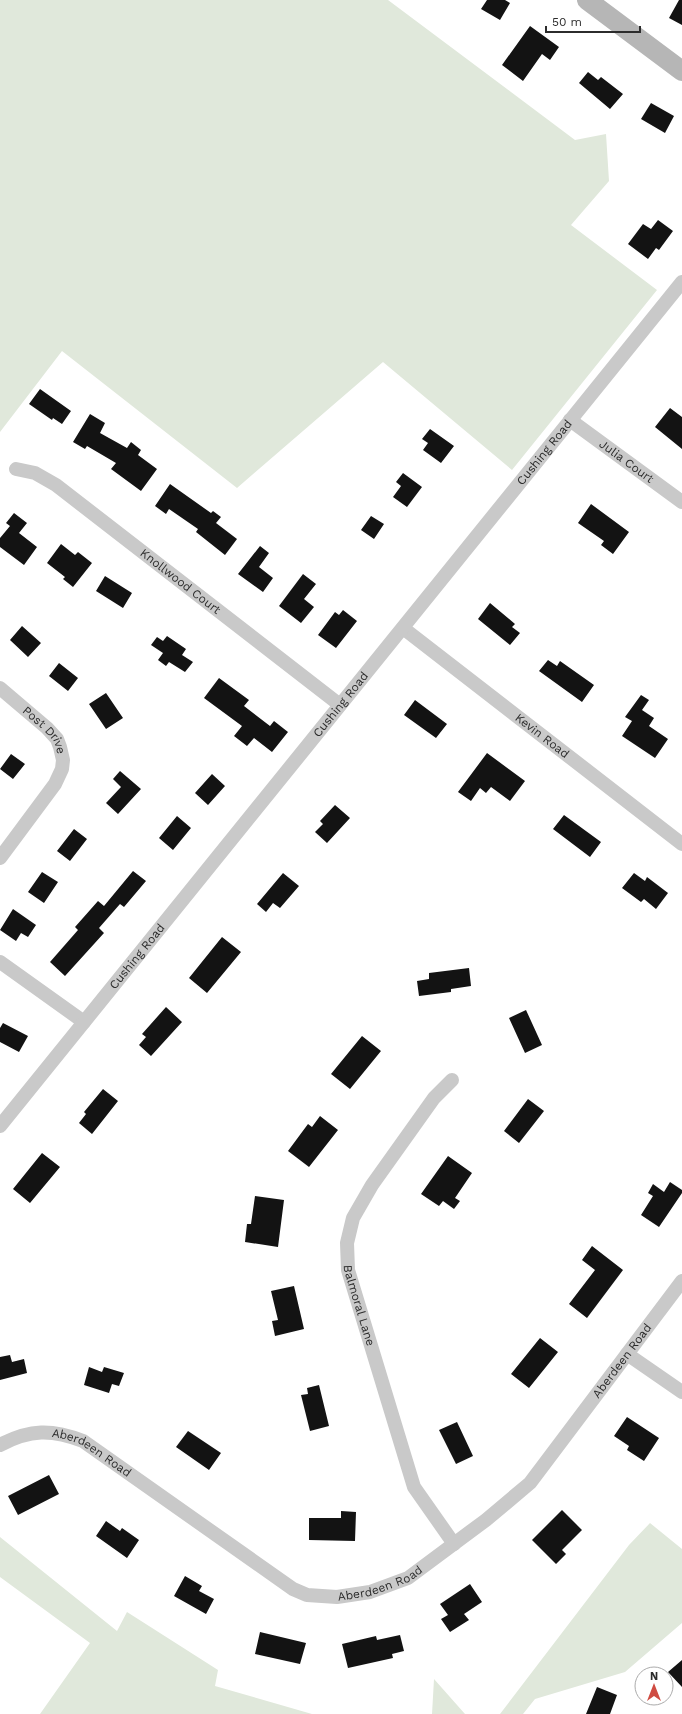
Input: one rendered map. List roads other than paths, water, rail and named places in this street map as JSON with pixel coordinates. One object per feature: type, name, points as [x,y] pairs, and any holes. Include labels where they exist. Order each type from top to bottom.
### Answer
[{"type":"street","points":[[587,0],[682,71]]},
{"type":"street","name":"Cushing Road","points":[[0,1126],[682,282]]},
{"type":"street","name":"Julia Court","points":[[570,420],[682,502]]},
{"type":"street","name":"Knollwood Court","points":[[16,469],[35,473],[56,485],[340,705]]},
{"type":"street","name":"Kevin Road","points":[[403,628],[682,844]]},
{"type":"street","name":"Post Drive","points":[[0,688],[47,728],[57,739],[62,760],[62,769],[55,784],[0,858]]},
{"type":"street","points":[[0,962],[84,1022]]},
{"type":"street","name":"Balmoral Lane","points":[[452,1080],[434,1098],[372,1185],[353,1218],[347,1243],[348,1270],[414,1487],[454,1544]]},
{"type":"street","name":"Aberdeen Road","points":[[0,1445],[14,1437],[40,1432],[67,1434],[83,1441],[293,1589],[307,1596],[337,1597],[370,1592],[408,1578],[486,1520],[530,1483],[682,1281]]},
{"type":"street","points":[[627,1354],[682,1392]]}]
